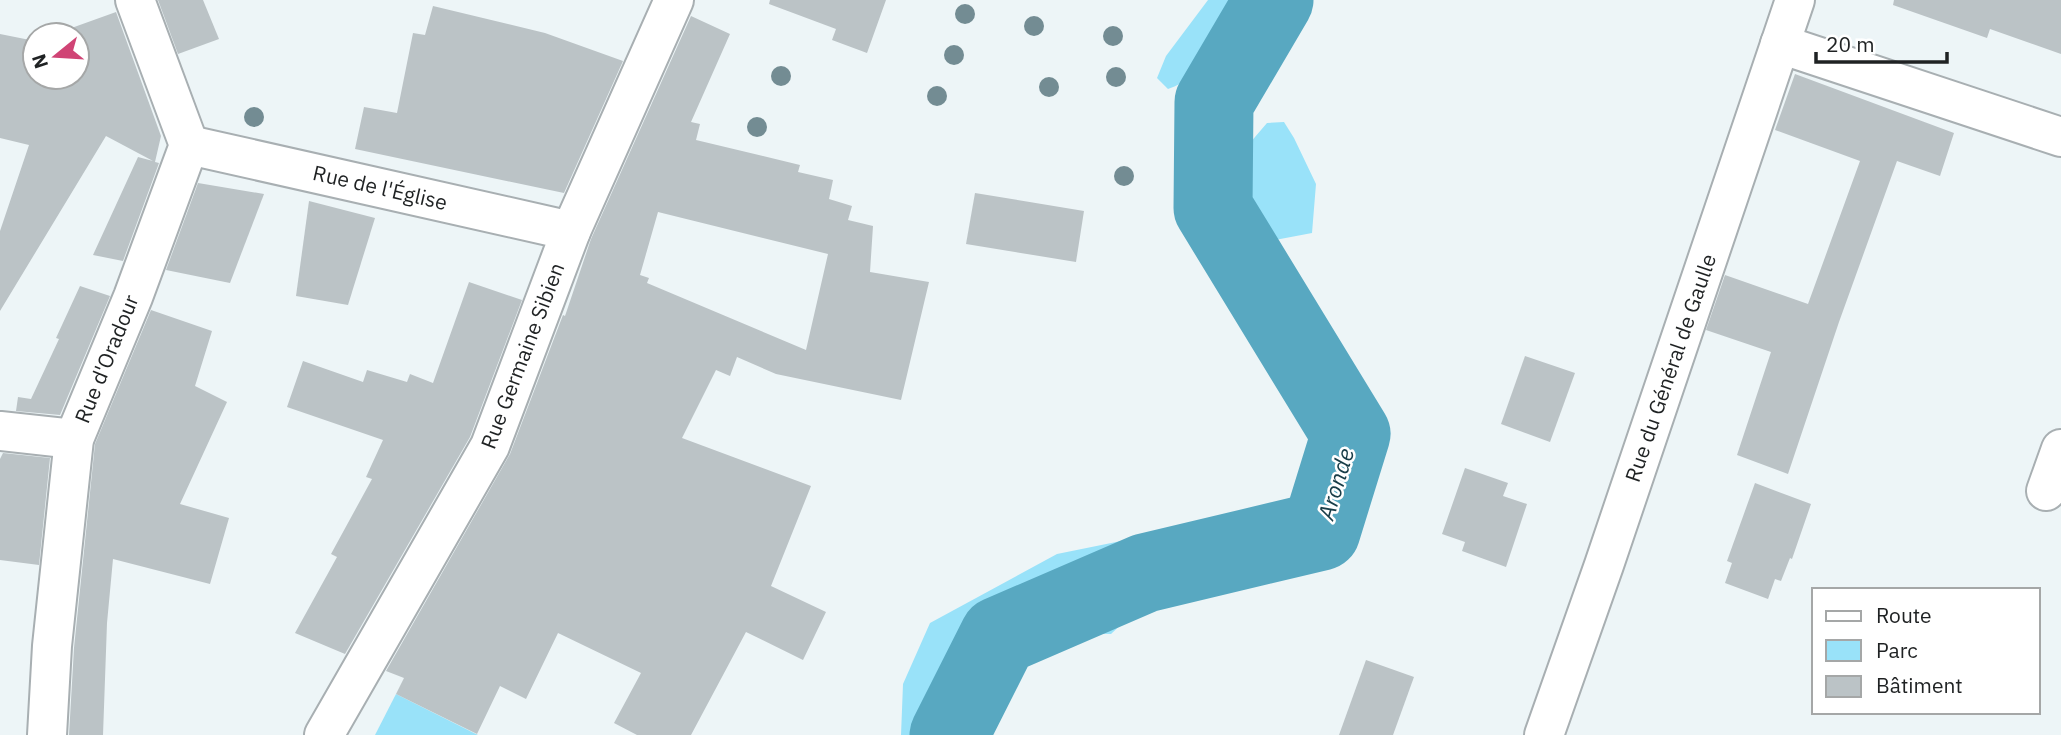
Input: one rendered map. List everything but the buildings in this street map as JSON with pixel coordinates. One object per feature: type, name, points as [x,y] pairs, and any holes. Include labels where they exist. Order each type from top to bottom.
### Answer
[{"type":"street","points":[[135,0],[189,145]]},
{"type":"street","name":"Rue Germaine Sibien","points":[[324,735],[490,446],[570,231],[674,0]]},
{"type":"street","name":"Rue du Général de Gaulle","points":[[1544,735],[1795,0]]},
{"type":"street","points":[[1780,44],[2061,137]]},
{"type":"street","name":"Rue de l'Église","points":[[189,145],[570,231]]},
{"type":"street","name":"Rue d'Oradour","points":[[47,735],[52,646],[74,439],[133,298],[189,145]]},
{"type":"street","points":[[0,431],[74,439]]},
{"type":"street","points":[[2046,491],[2061,449]]},
{"type":"green space","points":[[1208,0],[1243,0],[1204,64],[1182,83],[1168,89],[1157,78],[1166,56]]},
{"type":"green space","points":[[1257,0],[1301,0],[1291,22],[1253,63],[1235,44],[1243,22]]},
{"type":"green space","points":[[1284,122],[1316,184],[1312,233],[1275,240],[1267,250],[1288,292],[1347,361],[1362,397],[1347,426],[1331,429],[1306,422],[1290,388],[1261,350],[1211,246],[1249,144],[1267,123]]},
{"type":"green space","points":[[1241,521],[1248,564],[1241,579],[1196,595],[1149,598],[1111,634],[1063,633],[1004,676],[1003,695],[988,735],[901,735],[903,684],[930,623],[1057,554],[1195,526]]},
{"type":"green space","points":[[396,694],[478,735],[375,735]]},
{"type":"waterway","name":"Aronde","points":[[949,735],[999,636],[1145,573],[1321,531],[1351,434],[1213,208],[1214,102],[1274,0]]}]
